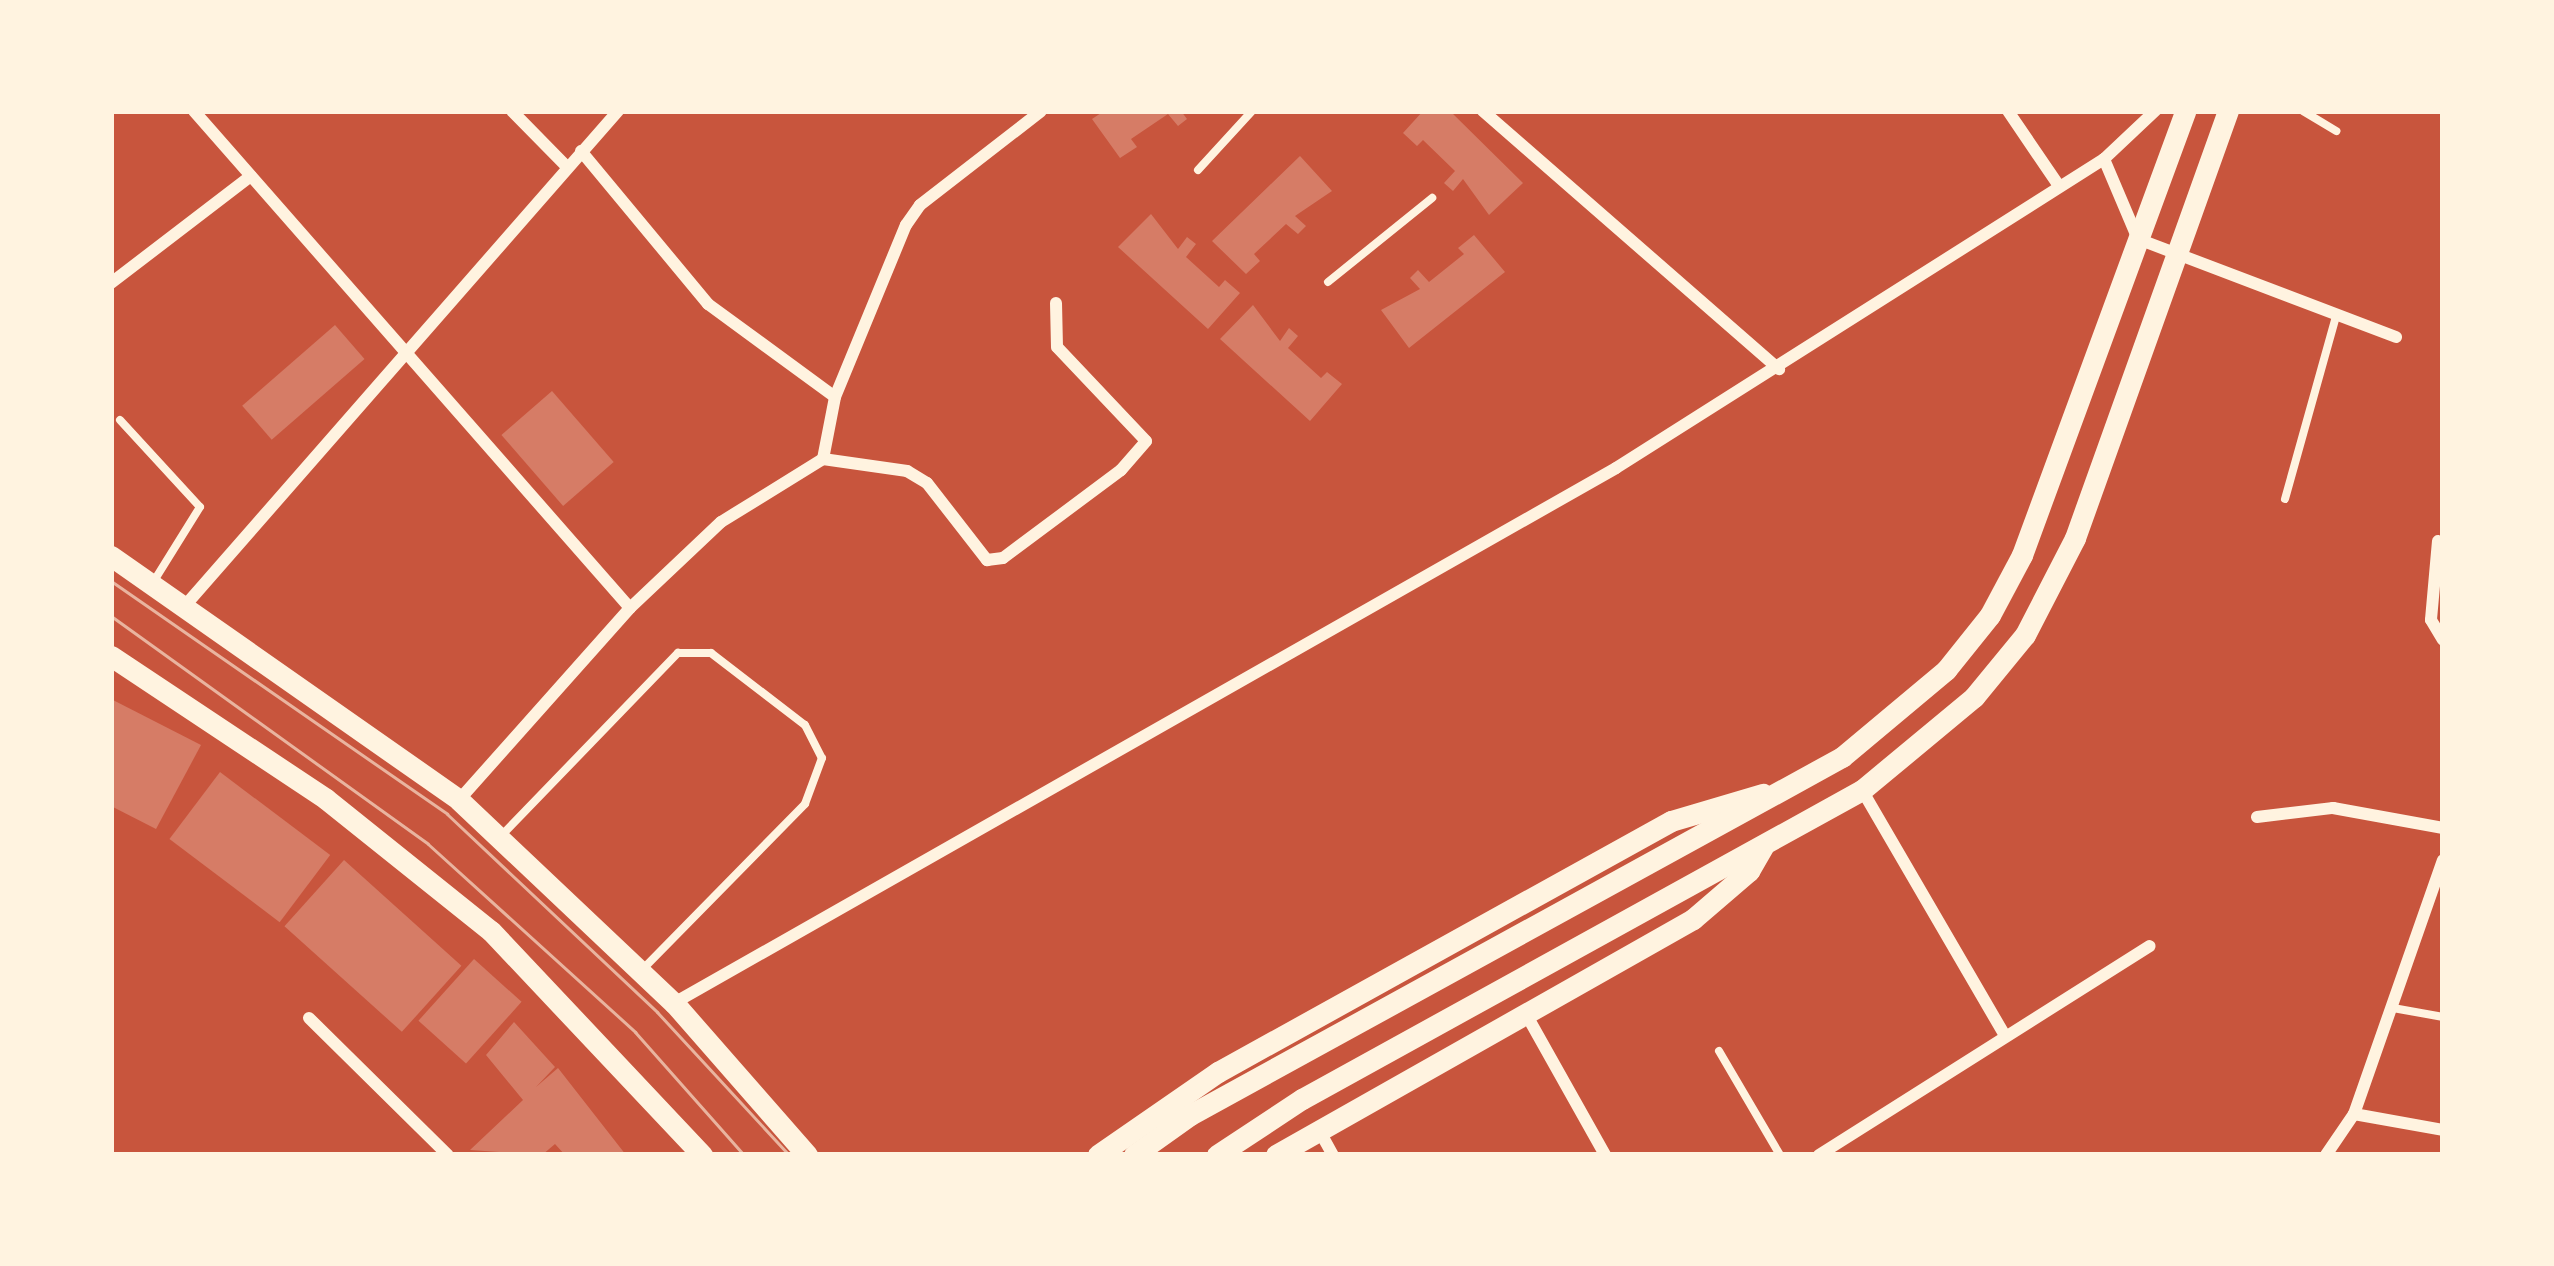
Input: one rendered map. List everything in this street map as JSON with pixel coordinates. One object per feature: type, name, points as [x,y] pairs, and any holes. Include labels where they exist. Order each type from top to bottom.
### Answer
[{"type":"main road","points":[[1134,1155],[1190,1115],[1842,757],[1910,702],[1990,615],[2056,476],[2185,111]]},
{"type":"main road","points":[[1217,1155],[1302,1100],[1862,790],[1974,697],[2025,635],[2075,538],[2228,111]]},
{"type":"main road","points":[[111,556],[459,800],[674,1003],[807,1155]]},
{"type":"main road","points":[[111,656],[326,800],[491,931],[702,1155]]},
{"type":"main road","points":[[1098,1155],[1218,1072],[1671,821],[1711,804],[1775,794]]},
{"type":"main road","points":[[1276,1155],[1693,920],[1749,871],[1764,845]]},
{"type":"street","points":[[194,111],[630,608]]},
{"type":"street","points":[[512,111],[567,167]]},
{"type":"street","points":[[183,608],[401,351],[618,111]]},
{"type":"street","points":[[823,459],[835,397],[920,205],[1041,111]]},
{"type":"street","points":[[1483,111],[1778,369]]},
{"type":"street","points":[[2008,111],[2057,183]]},
{"type":"street","points":[[674,1003],[1778,369],[2057,183],[2104,159],[2155,111]]},
{"type":"street","points":[[581,151],[708,304],[835,397]]},
{"type":"street","points":[[2104,159],[2138,239],[2396,337]]},
{"type":"street","points":[[111,283],[250,176]]},
{"type":"street","points":[[459,800],[630,608],[721,522],[823,459],[907,471],[941,499],[987,560],[1003,558],[1121,470],[1146,441],[1058,346],[1056,303]]},
{"type":"street","points":[[2438,541],[2431,620],[2443,640]]},
{"type":"street","points":[[1862,790],[2005,1036]]},
{"type":"street","points":[[2257,817],[2333,808],[2443,829]]},
{"type":"street","points":[[2326,1155],[2354,1114],[2443,860]]},
{"type":"street","points":[[1819,1155],[2149,946]]},
{"type":"street","points":[[1526,1014],[1605,1155]]},
{"type":"street","points":[[309,1018],[448,1155]]},
{"type":"street","points":[[2354,1114],[2443,1130]]},
{"type":"street","points":[[1319,1130],[1333,1155]]},
{"type":"lane","points":[[1198,170],[1252,111]]},
{"type":"lane","points":[[2302,111],[2336,130]]},
{"type":"lane","points":[[1328,282],[1432,198]]},
{"type":"lane","points":[[2284,500],[2336,316]]},
{"type":"lane","points":[[120,420],[200,507],[151,585]]},
{"type":"lane","points":[[500,837],[678,653],[711,653],[805,725],[822,758],[806,804],[641,970]]},
{"type":"lane","points":[[2393,1008],[2443,1017]]},
{"type":"lane","points":[[1719,1051],[1780,1155]]},
{"type":"building","points":[[1104,111],[1181,111],[1187,119],[1178,126],[1168,114],[1131,139],[1137,147],[1120,158],[1092,119]]},
{"type":"building","points":[[1423,111],[1450,111],[1523,183],[1489,215],[1463,179],[1453,191],[1444,183],[1455,171],[1423,140],[1417,146],[1403,133]]},
{"type":"building","points":[[1300,156],[1332,191],[1295,216],[1306,226],[1298,234],[1286,224],[1254,254],[1260,261],[1246,274],[1212,241]]},
{"type":"building","points":[[1151,214],[1178,249],[1187,237],[1196,244],[1186,257],[1219,287],[1225,280],[1240,293],[1208,329],[1118,247]]},
{"type":"building","points":[[1474,235],[1505,272],[1409,348],[1381,310],[1420,289],[1410,278],[1418,270],[1429,282],[1464,254],[1458,248]]},
{"type":"building","points":[[1253,305],[1280,341],[1289,328],[1298,336],[1288,348],[1321,378],[1327,372],[1342,384],[1310,421],[1220,339]]},
{"type":"building","points":[[335,325],[365,359],[272,440],[242,406]]},
{"type":"building","points":[[552,391],[614,462],[563,506],[501,435]]},
{"type":"building","points":[[111,699],[201,745],[156,829],[111,806]]},
{"type":"building","points":[[220,772],[330,855],[280,922],[169,839]]},
{"type":"building","points":[[344,860],[461,966],[402,1032],[284,926]]},
{"type":"building","points":[[474,959],[522,1002],[466,1064],[418,1021]]},
{"type":"building","points":[[514,1022],[555,1067],[536,1087],[558,1068],[626,1155],[565,1155],[555,1144],[542,1155],[470,1150],[523,1100],[486,1055]]},
{"type":"tram line","points":[[111,581],[447,814],[657,1012],[789,1155]]},
{"type":"tram line","points":[[111,616],[428,844],[635,1032],[744,1155]]}]
